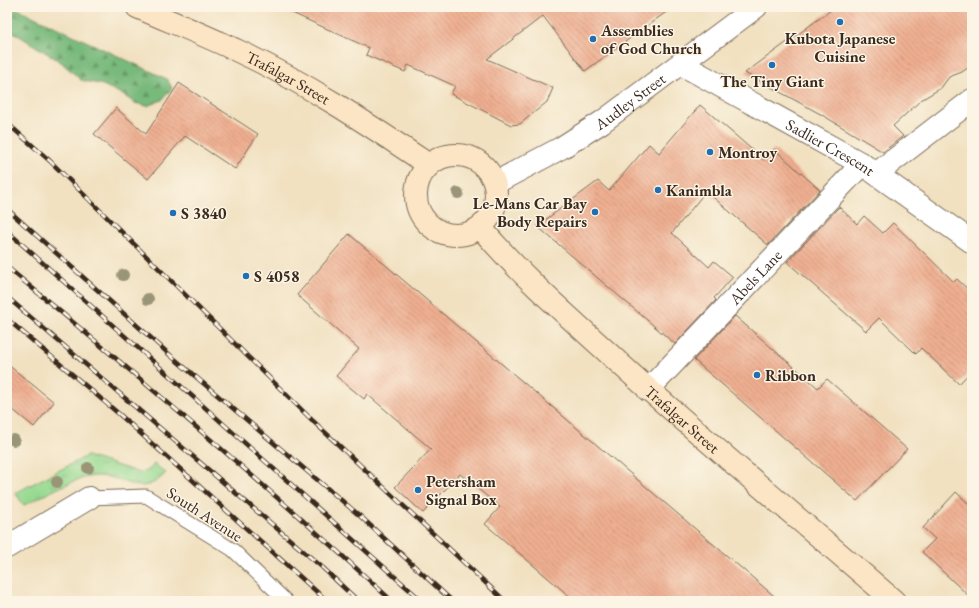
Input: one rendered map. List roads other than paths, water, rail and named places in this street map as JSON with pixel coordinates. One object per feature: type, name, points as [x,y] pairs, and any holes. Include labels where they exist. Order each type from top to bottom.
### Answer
[{"type":"street","name":"Trafalgar Street","points":[[137,7],[239,51],[289,78],[336,104],[429,165]]},
{"type":"street","name":"Audley Street","points":[[495,183],[561,148],[602,122],[756,7]]},
{"type":"street","name":"Sadlier Crescent","points":[[681,64],[870,168],[972,242]]},
{"type":"street","name":"Abels Lane","points":[[648,390],[870,168],[972,100]]},
{"type":"street","points":[[461,155],[472,158],[482,164],[490,173],[495,183],[497,195],[495,208],[490,219],[481,228],[458,236],[446,235],[435,230],[425,222],[419,211],[416,199],[417,186],[429,165],[438,159],[461,155]]},
{"type":"street","name":"Trafalgar Street","points":[[481,228],[508,260],[547,298],[648,390],[894,601]]},
{"type":"street","points":[[9,541],[89,498]]},
{"type":"lane","name":"South Avenue","points":[[89,498],[146,496],[233,550],[286,601]]},
{"type":"railway","points":[[7,123],[50,161],[313,421],[505,601]]},
{"type":"railway","points":[[7,209],[170,355],[360,516],[452,601]]},
{"type":"railway","points":[[7,231],[422,601]]},
{"type":"railway","points":[[7,267],[202,432],[392,601]]},
{"type":"railway","points":[[7,297],[323,568],[358,601]]},
{"type":"railway","points":[[7,319],[119,414],[327,601]]},
{"type":"place","name":"Kubota Japanese Cuisine","points":[[840,22]]},
{"type":"place","name":"Assemblies of God Church","points":[[593,39]]},
{"type":"place","name":"The Tiny Giant","points":[[772,65]]},
{"type":"place","name":"Montroy","points":[[710,152]]},
{"type":"place","name":"Kanimbla","points":[[658,190]]},
{"type":"place","name":"Le-Mans Car Bay Body Repairs","points":[[595,212]]},
{"type":"place","name":"S 3840","points":[[173,213]]},
{"type":"place","name":"S 4058","points":[[246,276]]},
{"type":"place","name":"Ribbon","points":[[757,375]]},
{"type":"place","name":"Petersham Signal Box","points":[[418,490]]}]
